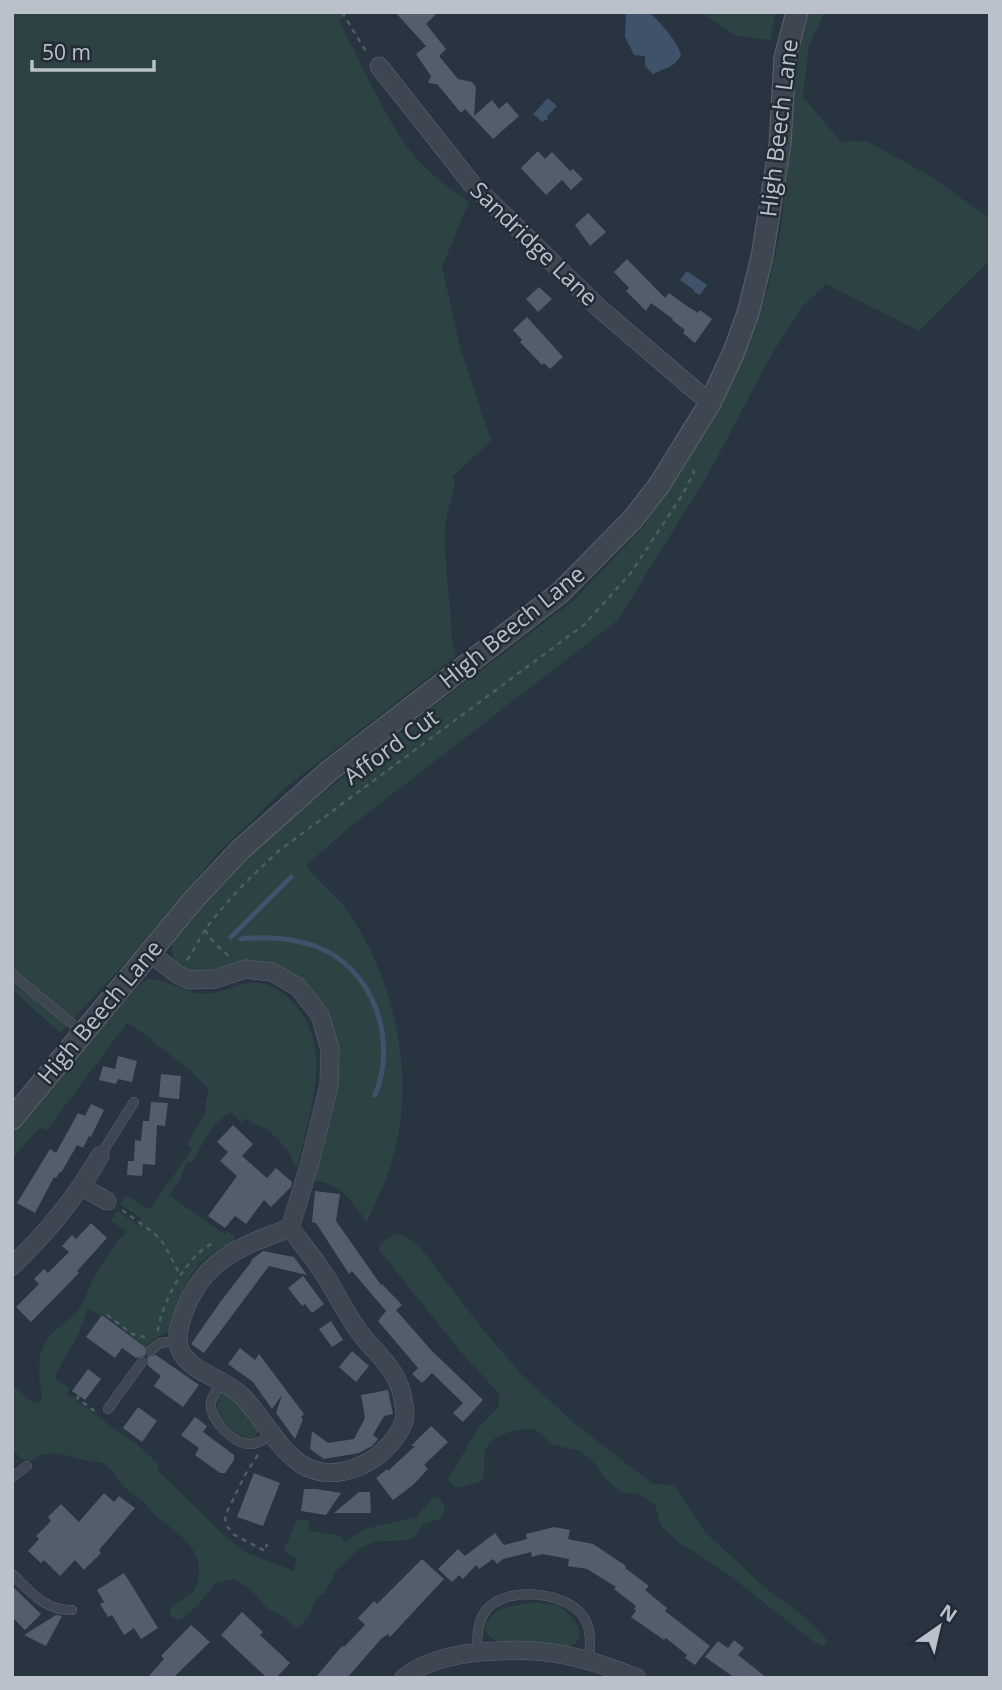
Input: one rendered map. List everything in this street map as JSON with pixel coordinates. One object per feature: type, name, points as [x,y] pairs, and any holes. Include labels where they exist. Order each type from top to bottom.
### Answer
[{"type":"street","name":"High Beech Lane","points":[[12,1119],[211,880],[267,824],[329,771],[535,614],[576,578],[633,519],[684,447],[710,403],[733,354],[748,313],[762,257],[780,144],[785,58],[797,12]]},
{"type":"street","name":"Sandridge Lane","points":[[379,65],[472,184],[616,324],[710,403]]},
{"type":"street","points":[[150,953],[189,980],[215,979],[245,970],[272,972],[298,987],[320,1015],[330,1049],[329,1085],[290,1228]]},
{"type":"street","points":[[12,1266],[33,1246],[82,1187],[100,1156]]},
{"type":"street","points":[[82,1187],[113,1204]]},
{"type":"street","points":[[290,1228],[327,1278],[361,1335],[383,1357],[396,1378],[402,1395],[405,1416],[402,1427],[380,1456],[362,1466],[321,1472],[303,1465],[288,1454],[240,1394],[187,1360],[180,1352],[177,1341],[187,1301],[197,1283],[211,1268],[235,1250],[290,1228]]},
{"type":"street","points":[[404,1678],[428,1663],[477,1653],[535,1652],[589,1661],[637,1678]]},
{"type":"lane","points":[[12,974],[83,1033]]},
{"type":"lane","points":[[100,1156],[134,1102]]},
{"type":"lane","points":[[150,1351],[160,1343],[177,1341]]},
{"type":"lane","points":[[108,1409],[142,1362]]},
{"type":"lane","points":[[222,1382],[211,1404],[211,1411],[220,1427],[242,1443],[251,1445],[272,1435]]},
{"type":"lane","points":[[12,1477],[27,1466]]},
{"type":"lane","points":[[12,1574],[40,1601],[61,1611],[72,1611]]},
{"type":"lane","points":[[477,1653],[480,1620],[488,1608],[498,1600],[530,1595],[550,1597],[578,1610],[586,1620],[590,1632],[589,1661]]},
{"type":"path","points":[[342,12],[365,51],[379,65]]},
{"type":"path","name":"Afford Cut","points":[[197,947],[205,930],[245,881],[280,850],[585,624],[630,574],[681,498],[694,473],[684,447]]},
{"type":"path","points":[[205,930],[215,944],[245,970]]},
{"type":"path","points":[[113,1204],[154,1233],[164,1244],[180,1274]]},
{"type":"path","points":[[107,1315],[138,1337],[158,1332]]},
{"type":"path","points":[[79,1395],[77,1398],[102,1417],[108,1409]]},
{"type":"path","points":[[265,1551],[267,1544]]},
{"type":"green space","points":[[12,12],[349,12],[339,21],[396,130],[425,167],[469,202],[442,267],[461,350],[491,441],[452,477],[454,486],[445,524],[445,544],[452,639],[456,656],[284,789],[218,853],[126,962],[60,1033],[12,989]]},
{"type":"green space","points":[[701,12],[776,12],[770,40],[737,36]]},
{"type":"green space","points":[[805,12],[825,12],[809,45],[803,97],[841,142],[866,141],[929,175],[990,219],[990,260],[919,331],[826,284],[802,307],[769,359],[710,471],[618,620],[347,829],[306,866],[349,913],[364,938],[387,992],[400,1049],[402,1108],[396,1148],[367,1222],[339,1190],[313,1180],[337,1078],[335,1035],[326,1013],[300,979],[223,970],[187,970],[175,962],[173,942],[180,928],[264,839],[574,600],[642,528],[666,493],[747,345],[767,290],[780,234],[790,148],[793,58]]},
{"type":"green space","points":[[148,979],[204,994],[246,983],[261,983],[280,991],[296,1006],[307,1023],[314,1042],[316,1062],[312,1104],[298,1165],[302,1167],[294,1166],[291,1156],[266,1129],[246,1118],[241,1123],[231,1112],[218,1122],[192,1163],[187,1161],[180,1179],[169,1195],[224,1234],[227,1231],[234,1235],[235,1243],[214,1252],[196,1267],[180,1297],[171,1330],[155,1338],[146,1347],[102,1313],[99,1316],[88,1308],[79,1333],[54,1377],[70,1389],[67,1394],[139,1446],[159,1465],[157,1470],[245,1552],[293,1571],[297,1558],[284,1551],[297,1519],[309,1521],[309,1531],[339,1535],[345,1543],[365,1529],[416,1517],[433,1497],[440,1499],[445,1507],[442,1518],[423,1524],[409,1540],[375,1542],[360,1548],[336,1571],[325,1593],[317,1597],[309,1616],[297,1629],[283,1616],[268,1609],[249,1588],[233,1579],[215,1583],[195,1608],[179,1620],[172,1617],[169,1610],[194,1590],[199,1574],[195,1553],[182,1537],[125,1488],[104,1464],[52,1453],[32,1461],[24,1460],[12,1450],[12,1385],[30,1400],[39,1403],[42,1397],[42,1349],[55,1331],[82,1305],[96,1273],[127,1232],[110,1220],[117,1211],[138,1225],[142,1219],[120,1204],[126,1195],[144,1207],[151,1208],[192,1149],[187,1144],[205,1113],[208,1088],[150,1038],[127,1023],[47,1130],[40,1127],[12,1159],[12,1135],[139,985]]},
{"type":"green space","points":[[396,1234],[407,1237],[420,1247],[485,1332],[522,1375],[575,1424],[653,1484],[674,1485],[706,1533],[763,1586],[802,1615],[824,1636],[827,1641],[823,1646],[815,1643],[728,1574],[680,1543],[661,1526],[655,1505],[640,1494],[620,1492],[581,1451],[553,1445],[535,1429],[510,1432],[489,1444],[485,1451],[482,1481],[460,1488],[451,1484],[448,1479],[480,1425],[498,1408],[500,1395],[460,1351],[379,1250],[381,1243]]},
{"type":"green space","points":[[222,1392],[236,1400],[259,1430],[254,1439],[233,1430],[220,1418],[217,1403]]},
{"type":"green space","points":[[536,1602],[558,1606],[567,1613],[579,1630],[578,1641],[567,1647],[528,1646],[496,1640],[489,1636],[484,1628],[498,1611]]},
{"type":"water","points":[[626,12],[649,12],[658,21],[679,50],[681,55],[675,63],[653,74],[645,66],[645,56],[634,55],[625,37]]},
{"type":"water","points":[[548,98],[557,106],[547,116],[548,119],[542,122],[533,114]]},
{"type":"water","points":[[687,271],[707,285],[700,295],[680,280]]},
{"type":"building","points":[[395,12],[438,12],[426,24],[446,49],[439,56],[458,79],[472,82],[476,87],[474,116],[492,100],[499,109],[507,102],[519,116],[493,139],[465,109],[461,113],[437,84],[428,83],[431,76],[416,54],[426,46]]},
{"type":"building","points":[[538,151],[545,159],[552,152],[570,171],[573,169],[583,179],[571,190],[562,180],[546,195],[521,168]]},
{"type":"building","points":[[588,213],[606,232],[590,246],[575,225]]},
{"type":"building","points":[[627,259],[665,298],[669,293],[698,313],[700,310],[712,319],[695,343],[673,319],[651,303],[646,311],[626,291],[629,288],[614,272]]},
{"type":"building","points":[[539,287],[552,299],[538,312],[526,299]]},
{"type":"building","points":[[527,317],[563,357],[550,369],[544,363],[542,365],[520,342],[522,340],[513,330]]},
{"type":"building","points":[[118,1056],[137,1061],[132,1082],[118,1079],[116,1084],[99,1080],[103,1066],[115,1069]]},
{"type":"building","points":[[161,1074],[181,1076],[179,1099],[159,1097]]},
{"type":"building","points":[[151,1102],[168,1103],[165,1126],[157,1125],[155,1165],[143,1164],[142,1176],[127,1175],[128,1161],[134,1161],[135,1140],[141,1141],[143,1121],[149,1121]]},
{"type":"building","points":[[91,1104],[104,1110],[91,1137],[89,1136],[83,1148],[77,1145],[61,1173],[54,1177],[35,1213],[17,1203],[50,1149],[56,1153],[78,1113],[85,1116]]},
{"type":"building","points":[[233,1125],[253,1144],[242,1156],[267,1178],[276,1168],[292,1182],[291,1187],[271,1207],[264,1200],[246,1224],[235,1216],[225,1228],[208,1216],[237,1176],[220,1161],[228,1152],[217,1142]]},
{"type":"building","points":[[315,1191],[340,1194],[336,1221],[381,1285],[402,1305],[396,1310],[431,1350],[483,1400],[463,1422],[453,1413],[463,1403],[432,1373],[422,1383],[412,1374],[418,1368],[378,1321],[386,1311],[352,1271],[349,1274],[316,1223],[312,1222]]},
{"type":"building","points":[[91,1223],[107,1238],[77,1271],[79,1273],[31,1322],[16,1307],[39,1284],[34,1279],[44,1269],[48,1273],[69,1252],[62,1246],[72,1235],[76,1239]]},
{"type":"building","points":[[263,1251],[294,1257],[307,1275],[269,1266],[204,1353],[191,1344],[251,1260]]},
{"type":"building","points":[[303,1276],[324,1304],[312,1313],[305,1304],[302,1306],[288,1288]]},
{"type":"building","points":[[102,1315],[145,1347],[145,1356],[136,1358],[122,1348],[115,1358],[86,1337]]},
{"type":"building","points":[[331,1321],[343,1340],[332,1347],[319,1329]]},
{"type":"building","points":[[240,1348],[255,1360],[259,1354],[304,1414],[295,1439],[276,1413],[282,1395],[272,1409],[253,1382],[228,1364]]},
{"type":"building","points":[[352,1351],[369,1366],[356,1382],[339,1367]]},
{"type":"building","points":[[156,1355],[199,1385],[183,1407],[154,1386],[161,1376],[148,1366],[147,1357]]},
{"type":"building","points":[[88,1369],[101,1379],[85,1400],[72,1391]]},
{"type":"building","points":[[388,1390],[393,1414],[384,1416],[373,1435],[378,1439],[372,1446],[359,1453],[324,1459],[310,1449],[312,1431],[328,1443],[354,1439],[365,1418],[361,1395]]},
{"type":"building","points":[[138,1407],[157,1421],[142,1442],[123,1428]]},
{"type":"building","points":[[195,1417],[207,1426],[203,1432],[234,1455],[234,1460],[225,1473],[220,1473],[195,1455],[199,1448],[181,1435]]},
{"type":"building","points":[[431,1426],[448,1442],[424,1465],[428,1469],[413,1485],[393,1500],[376,1478],[387,1469],[388,1471],[415,1446],[411,1446]]},
{"type":"building","points":[[254,1473],[280,1483],[263,1526],[237,1517]]},
{"type":"building","points":[[304,1489],[341,1493],[326,1515],[301,1511]]},
{"type":"building","points":[[359,1492],[370,1492],[371,1513],[334,1513]]},
{"type":"building","points":[[104,1493],[114,1502],[119,1496],[135,1508],[99,1550],[101,1553],[84,1570],[75,1560],[60,1576],[44,1560],[41,1563],[28,1551],[39,1539],[36,1536],[51,1521],[48,1517],[61,1504],[79,1522]]},
{"type":"building","points":[[554,1527],[570,1530],[568,1539],[593,1544],[626,1566],[625,1568],[649,1586],[645,1590],[667,1608],[665,1611],[710,1646],[695,1665],[666,1638],[664,1640],[631,1617],[636,1606],[614,1589],[616,1587],[587,1569],[568,1566],[569,1559],[542,1554],[532,1557],[531,1552],[503,1559],[497,1564],[493,1559],[479,1569],[476,1565],[463,1579],[459,1575],[452,1582],[438,1569],[458,1549],[465,1556],[495,1533],[504,1545],[527,1539],[526,1534]]},
{"type":"building","points":[[422,1559],[444,1579],[390,1637],[388,1634],[381,1639],[347,1678],[315,1678],[342,1646],[365,1625],[358,1618],[374,1601],[377,1604]]},
{"type":"building","points":[[124,1573],[158,1628],[141,1639],[134,1628],[124,1635],[112,1615],[108,1617],[100,1604],[104,1602],[97,1590]]},
{"type":"building","points":[[12,1586],[41,1614],[25,1630],[12,1617]]},
{"type":"building","points":[[242,1612],[263,1632],[260,1635],[290,1663],[276,1678],[267,1678],[221,1635]]},
{"type":"building","points":[[56,1615],[62,1616],[46,1646],[24,1635]]},
{"type":"building","points":[[191,1625],[210,1642],[173,1678],[147,1678],[164,1659],[161,1656]]},
{"type":"building","points":[[734,1640],[744,1648],[738,1655],[767,1678],[735,1678],[705,1657],[718,1641],[728,1648]]},
{"type":"waterway","points":[[231,937],[291,877]]},
{"type":"waterway","points":[[241,939],[278,938],[306,943],[335,956],[352,971],[366,988],[382,1029],[384,1052],[375,1095]]}]
